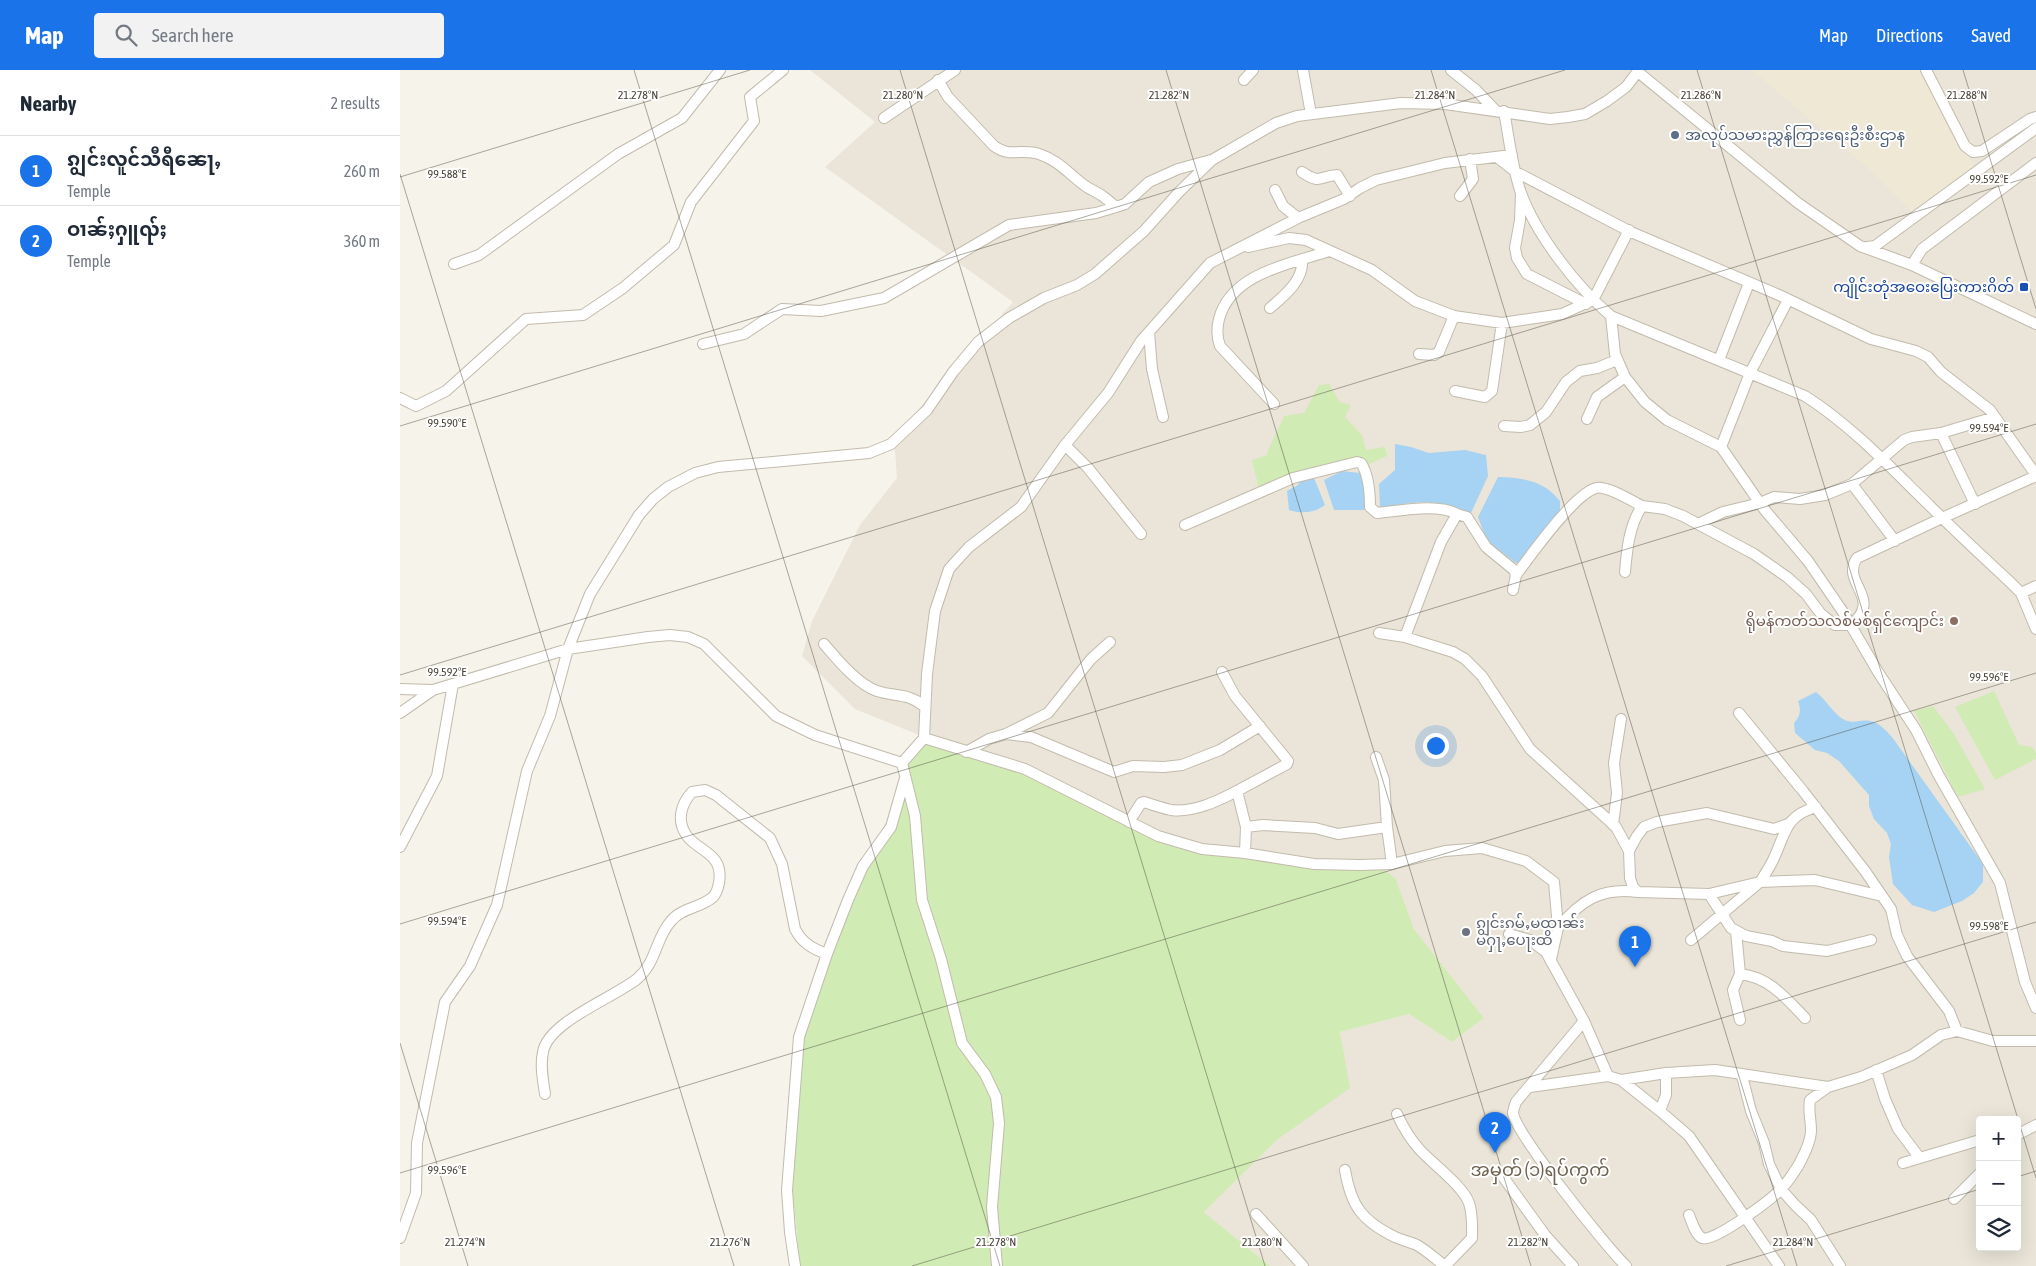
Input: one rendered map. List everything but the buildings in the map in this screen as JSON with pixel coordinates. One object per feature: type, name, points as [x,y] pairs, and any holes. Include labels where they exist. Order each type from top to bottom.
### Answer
[{"type":"street","points":[[454,264],[479,255],[618,154],[682,118],[720,70]]},
{"type":"street","points":[[400,398],[416,406],[446,391],[526,320],[583,315],[623,288],[674,245],[691,202],[754,122],[750,97],[783,70]]},
{"type":"street","points":[[884,118],[954,70]]},
{"type":"street","points":[[1244,80],[1253,70]]},
{"type":"street","points":[[1303,70],[1311,114]]},
{"type":"street","points":[[1451,70],[1499,110],[1521,192],[1529,210],[1547,241],[1582,288],[1589,302]]},
{"type":"street","points":[[1926,70],[1965,146],[1970,150],[1982,151],[2022,131],[2036,128]]},
{"type":"street","points":[[400,1238],[416,1193],[417,1143],[445,1002],[470,966],[497,905],[527,771],[550,716],[568,649],[590,594],[639,515],[653,499],[668,487],[695,473],[718,467],[869,453],[891,444],[927,410],[953,372],[978,342],[1008,318],[1044,298],[1077,285],[1096,274],[1144,231],[1179,192],[1212,160],[1276,122],[1297,116],[1401,103],[1445,104],[1550,118],[1585,114],[1626,87],[1638,71],[1798,203],[1860,246],[1912,265],[2036,324]]},
{"type":"street","points":[[938,80],[948,96],[994,146],[1001,151],[1037,153],[1048,158],[1065,168],[1084,186],[1102,196],[1116,207]]},
{"type":"street","points":[[1868,248],[1875,246],[2022,131],[2036,117]]},
{"type":"street","points":[[902,763],[924,738],[924,706],[935,611],[948,569],[969,547],[1021,507],[1065,445],[1108,393],[1141,341],[1210,263],[1298,218],[1350,196],[1360,188],[1376,180],[1470,159],[1498,158],[1512,155]]},
{"type":"street","points":[[1498,158],[1516,172],[1629,230],[1871,339],[1916,351],[1928,357],[1941,372],[1984,405],[1995,417],[2036,476],[1857,558],[1852,564],[1852,572],[1861,593],[1864,607],[1861,617],[1851,625],[1835,625],[1821,614],[1806,594],[1787,577],[1754,554],[1698,524],[1665,509],[1642,506],[1607,489],[1597,487],[1586,493],[1568,510],[1516,575],[1513,590]]},
{"type":"street","points":[[1460,196],[1473,179],[1470,159]]},
{"type":"street","points":[[703,344],[744,334],[782,309],[821,310],[884,298],[1009,225],[1096,212],[1116,207],[1125,204],[1149,182],[1178,169],[1212,160]]},
{"type":"street","points":[[1912,265],[1922,249],[2036,163]]},
{"type":"street","points":[[1302,172],[1312,179],[1321,180],[1338,175],[1350,196]]},
{"type":"street","points":[[1275,190],[1283,206],[1298,218]]},
{"type":"street","points":[[1521,192],[1520,220],[1515,248],[1516,258],[1527,274],[1589,302],[1611,316],[1805,396],[1828,411],[1883,458],[1942,518],[2021,593],[2036,629]]},
{"type":"street","points":[[1235,250],[1298,238],[1319,245],[1372,270],[1415,301],[1454,316],[1502,323],[1562,314],[1589,302],[1629,230]]},
{"type":"street","points":[[1274,404],[1220,346],[1218,341],[1218,324],[1229,296],[1250,280],[1274,269],[1329,251]]},
{"type":"street","points":[[1270,308],[1282,297],[1300,274],[1303,267],[1302,260]]},
{"type":"street","points":[[1719,360],[1749,283]]},
{"type":"street","points":[[1721,447],[1750,373],[1788,300]]},
{"type":"street","points":[[1419,354],[1434,356],[1438,352],[1454,316]]},
{"type":"street","points":[[1611,316],[1615,354],[1624,377],[1645,402],[1667,420],[1721,447],[1760,503],[1808,561],[1851,625],[1878,672],[1916,730],[1938,774],[2000,883],[2024,982],[2036,1008]]},
{"type":"street","points":[[1456,391],[1485,397],[1492,391],[1502,323]]},
{"type":"street","points":[[1149,332],[1152,369],[1163,417]]},
{"type":"street","points":[[1504,426],[1521,427],[1530,424],[1546,412],[1566,382],[1580,371],[1597,368],[1617,360]]},
{"type":"street","points":[[1587,418],[1597,397],[1624,377]]},
{"type":"street","points":[[1698,524],[1723,512],[1760,503],[1774,497],[1800,499],[1824,495],[1852,484],[1904,440],[1941,433],[1995,417]]},
{"type":"street","points":[[1941,433],[1975,504]]},
{"type":"street","points":[[1065,445],[1088,468],[1141,534]]},
{"type":"street","points":[[1185,525],[1293,478],[1356,462],[1363,466],[1369,486],[1370,507],[1377,512],[1435,508],[1447,509],[1467,517],[1486,547],[1514,570],[1516,575]]},
{"type":"street","points":[[1852,484],[1895,541]]},
{"type":"street","points":[[1625,572],[1633,519],[1642,506]]},
{"type":"street","points":[[1405,637],[1441,542],[1457,514]]},
{"type":"street","points":[[2021,593],[2036,586]]},
{"type":"street","points":[[1379,633],[1405,637],[1453,652],[1465,659],[1482,676],[1530,749],[1616,827],[1629,851],[1630,878],[1633,887],[1638,892]]},
{"type":"street","points":[[400,690],[433,690],[568,649],[655,636],[688,637],[704,644],[776,716],[816,735],[902,763]]},
{"type":"street","points":[[966,752],[1048,713],[1091,659],[1110,642]]},
{"type":"street","points":[[824,644],[864,685],[875,690],[910,696],[924,706]]},
{"type":"street","points":[[1129,822],[1141,803],[1144,802],[1171,810],[1184,810],[1220,800],[1287,764],[1287,758],[1235,696],[1222,672]]},
{"type":"street","points":[[400,847],[437,776],[453,684]]},
{"type":"street","points":[[400,713],[433,690]]},
{"type":"street","points":[[1739,713],[1816,807],[1865,871],[1891,910],[1897,936],[1906,956],[1950,1011],[1957,1030]]},
{"type":"street","points":[[1613,825],[1617,793],[1614,763],[1621,719]]},
{"type":"street","points":[[1006,734],[1031,737],[1114,772],[1133,766],[1164,767],[1182,764],[1220,750],[1260,726]]},
{"type":"street","points":[[924,738],[1025,769],[1158,836],[1202,849],[1245,853],[1314,864],[1392,864],[1445,851],[1482,848],[1526,861],[1554,882],[1558,928],[1551,960]]},
{"type":"street","points":[[1376,756],[1384,780],[1392,864]]},
{"type":"street","points":[[902,763],[915,816],[922,900],[941,959],[962,1043],[985,1074],[996,1097],[999,1123],[992,1207],[997,1266]]},
{"type":"street","points":[[795,1266],[787,1190],[799,1037],[827,954],[863,866],[891,827],[906,777]]},
{"type":"street","points":[[545,1094],[541,1067],[543,1050],[548,1041],[572,1018],[616,994],[637,978],[651,964],[658,943],[669,922],[677,915],[712,898],[717,893],[719,880],[714,858],[687,836],[680,820],[681,809],[692,792],[705,790],[716,795],[770,838],[782,864],[795,929],[806,944],[827,954]]},
{"type":"street","points":[[1237,791],[1246,827],[1245,853]]},
{"type":"street","points":[[1629,851],[1636,836],[1644,827],[1657,822],[1692,814],[1708,813],[1774,829],[1788,824],[1802,811],[1816,807]]},
{"type":"street","points":[[1691,940],[1760,882],[1774,859],[1788,824]]},
{"type":"street","points":[[1246,827],[1263,825],[1315,828],[1338,834],[1387,827]]},
{"type":"street","points":[[1558,928],[1570,914],[1593,898],[1609,891],[1709,894],[1760,882],[1815,880],[1882,896]]},
{"type":"street","points":[[1709,894],[1731,928],[1746,936],[1772,941],[1783,946],[1827,951],[1871,940]]},
{"type":"street","points":[[1736,930],[1740,974],[1733,990],[1740,1020]]},
{"type":"street","points":[[1509,934],[1530,940],[1546,952],[1584,1021],[1608,1076]]},
{"type":"street","points":[[1740,974],[1753,975],[1771,984],[1805,1018]]},
{"type":"street","points":[[1584,1021],[1516,1102],[1514,1114],[1526,1139],[1578,1208],[1626,1266]]},
{"type":"street","points":[[1689,1215],[1696,1232],[1701,1238],[1706,1239],[1715,1236],[1762,1207],[1781,1189],[1798,1166],[1811,1130],[1808,1112],[1810,1100],[1828,1087],[1912,1055],[1942,1035],[1957,1030],[1994,1041],[2036,1041]]},
{"type":"street","points":[[1621,1080],[1666,1073],[1715,1070],[1742,1076],[1828,1087]]},
{"type":"street","points":[[1876,1070],[1885,1099],[1898,1129],[1919,1157]]},
{"type":"street","points":[[1660,1111],[1666,1095],[1666,1073]]},
{"type":"street","points":[[1530,1087],[1608,1076],[1621,1080],[1689,1136],[1778,1266]]},
{"type":"street","points":[[1742,1076],[1751,1111],[1764,1143],[1769,1164],[1781,1189],[1794,1205],[1811,1220],[1840,1266]]},
{"type":"street","points":[[1345,1170],[1354,1206],[1365,1219],[1396,1238],[1416,1245],[1445,1266],[1472,1238],[1473,1216],[1469,1201],[1454,1183],[1419,1149],[1404,1130],[1397,1114]]},
{"type":"street","points":[[2021,1133],[2036,1125]]},
{"type":"street","points":[[1903,1163],[1976,1141]]},
{"type":"street","points":[[1502,1174],[1545,1235],[1572,1266]]},
{"type":"street","points":[[1954,1199],[1976,1177]]},
{"type":"street","points":[[1256,1214],[1303,1266]]},
{"type":"shaded area","points":[[810,70],[2036,70],[2036,1266],[1270,1266],[1204,1212],[1277,1140],[1349,1088],[1340,1032],[1409,1014],[1452,1042],[1484,1018],[1414,929],[1396,879],[1163,837],[964,748],[919,735],[855,709],[802,656],[812,621],[860,525],[897,478],[894,437],[1013,302],[825,167],[875,122]]},
{"type":"shaded area","points":[[1752,70],[1924,70],[1975,169],[1911,211],[1868,168]]},
{"type":"green space","points":[[1329,384],[1340,402],[1351,405],[1345,417],[1362,435],[1366,450],[1385,447],[1387,456],[1362,467],[1337,465],[1260,493],[1252,460],[1267,455],[1284,416],[1304,413],[1319,385]]},
{"type":"green space","points":[[1994,691],[2019,745],[2032,747],[2036,753],[2036,759],[1995,780],[1955,707]]},
{"type":"green space","points":[[1933,706],[1954,734],[1985,789],[1958,797],[1914,711]]},
{"type":"green space","points":[[919,735],[964,748],[1163,837],[1331,866],[1383,869],[1396,879],[1414,929],[1484,1018],[1452,1042],[1409,1014],[1340,1032],[1350,1088],[1277,1140],[1204,1212],[1270,1266],[800,1266],[787,1133],[809,1000],[866,862],[900,795],[900,763]]},
{"type":"water","points":[[1395,444],[1429,453],[1465,450],[1486,455],[1488,476],[1471,513],[1447,505],[1426,502],[1380,508],[1379,484],[1395,470]]},
{"type":"water","points":[[1342,471],[1360,473],[1366,493],[1364,510],[1334,510],[1324,480]]},
{"type":"water","points":[[1498,477],[1525,479],[1540,484],[1560,501],[1560,513],[1524,562],[1516,563],[1487,541],[1478,517]]},
{"type":"water","points":[[1302,478],[1314,478],[1325,505],[1317,510],[1308,512],[1289,510],[1287,491],[1298,485]]},
{"type":"water","points":[[1816,692],[1846,721],[1876,723],[1892,737],[1983,864],[1983,882],[1974,893],[1962,901],[1934,912],[1912,905],[1893,884],[1889,857],[1891,844],[1887,833],[1874,819],[1869,806],[1869,795],[1839,761],[1827,753],[1815,750],[1795,733],[1794,723],[1800,712],[1798,701]]},
{"type":"place","name":"အလုပ်သမားညွှန်ကြားရေးဦးစီးဌာန","points":[[1675,135]]},
{"type":"place","name":"ကျိုင်းတုံအဝေးပြေးကားဂိတ်","points":[[2024,287]]},
{"type":"place","name":"ရိုမန်ကတ်သလစ်မစ်ရှင်ကျောင်း","points":[[1954,621]]},
{"type":"place","name":"ၵျွင်းၵမ်ႇမထၢၼ်း မႁႃႇပေႃးထိ","points":[[1466,932]]},
{"type":"place","name":"ၵျွင်းလူင်သီရီၼေႃႇ","points":[[1635,967]]},
{"type":"place","name":"ဝၢၼ်ႈႁူၺ်ႈ","points":[[1495,1153]]},
{"type":"district","name":"အမှတ် (၁)ရပ်ကွက်","points":[[1540,1170]]}]
